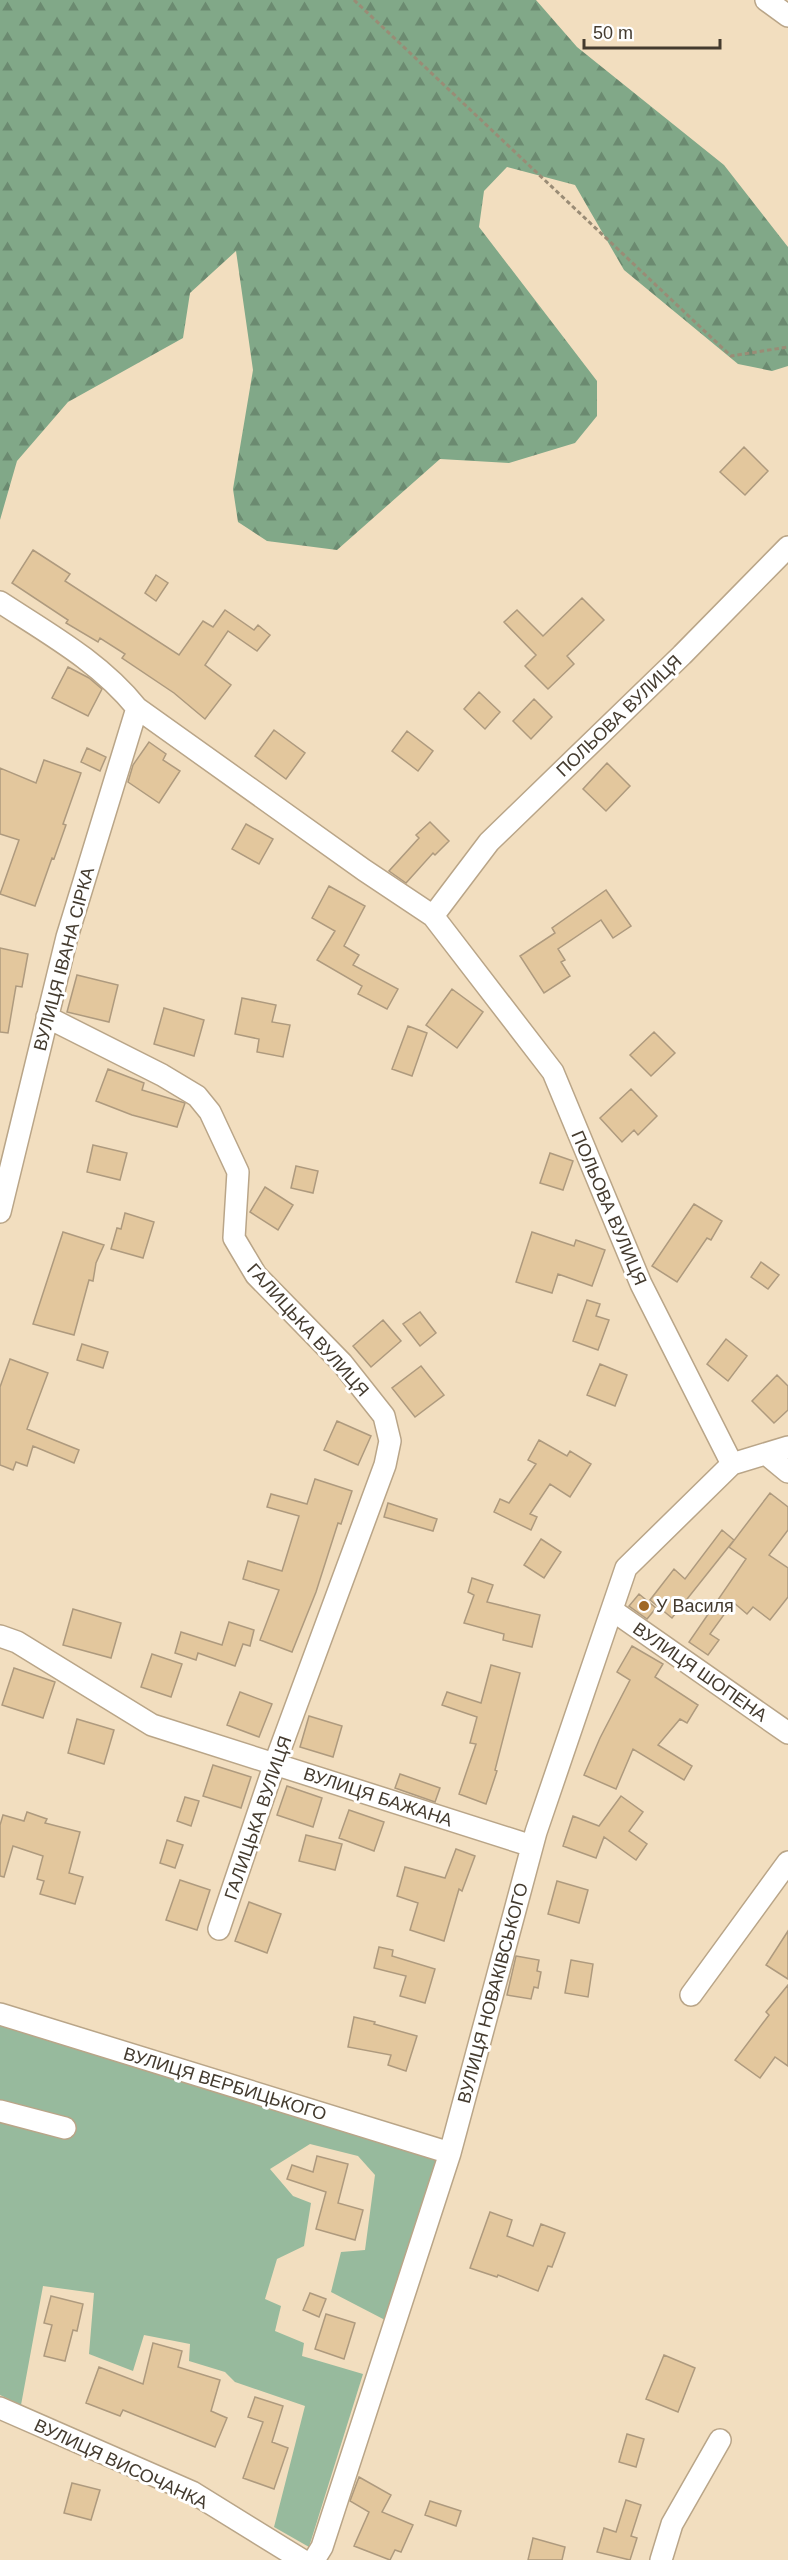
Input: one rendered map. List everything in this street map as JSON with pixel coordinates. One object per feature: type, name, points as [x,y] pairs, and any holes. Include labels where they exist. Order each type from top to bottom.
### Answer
[{"type":"street","points":[[766,0],[788,16]]},
{"type":"street","name":"ПОЛЬОВА ВУЛИЦЯ","points":[[433,916],[489,842],[682,655],[788,547]]},
{"type":"street","name":"ПОЛЬОВА ВУЛИЦЯ","points":[[0,602],[96,665],[137,708],[364,870],[433,916],[553,1072],[640,1284],[732,1464]]},
{"type":"street","name":"ВУЛИЦЯ ІВАНА СІРКА","points":[[0,1212],[67,937],[137,708]]},
{"type":"street","name":"ГАЛИЦЬКА ВУЛИЦЯ","points":[[47,1017],[162,1074],[197,1096],[210,1112],[238,1172],[234,1238],[243,1256],[256,1275],[342,1363],[384,1416],[390,1441],[385,1465],[275,1763],[219,1929]]},
{"type":"street","points":[[732,1464],[788,1447]]},
{"type":"street","points":[[766,1454],[788,1472]]},
{"type":"street","name":"ВУЛИЦЯ НОВАКІВСЬКОГО","points":[[314,2560],[322,2547],[450,2153],[532,1846],[626,1568],[732,1464]]},
{"type":"street","name":"ВУЛИЦЯ ШОПЕНА","points":[[612,1610],[788,1733]]},
{"type":"street","name":"ВУЛИЦЯ БАЖАНА","points":[[0,1636],[17,1642],[152,1725],[532,1846]]},
{"type":"street","points":[[691,1995],[788,1862]]},
{"type":"street","name":"ВУЛИЦЯ ВЕРБИЦЬКОГО","points":[[0,2014],[450,2153]]},
{"type":"street","points":[[0,2111],[65,2128]]},
{"type":"street","name":"ВУЛИЦЯ ВИСОЧАНКА","points":[[0,2408],[192,2492],[302,2560]]},
{"type":"street","points":[[662,2560],[672,2524],[720,2440]]},
{"type":"path","points":[[354,0],[731,356],[788,347]]},
{"type":"green space","points":[[0,0],[536,0],[577,47],[724,165],[788,247],[788,366],[772,371],[738,364],[624,270],[575,185],[507,167],[484,191],[479,227],[597,381],[597,416],[575,443],[509,463],[440,459],[337,550],[267,541],[238,522],[233,489],[253,370],[236,251],[190,293],[183,338],[68,402],[17,461],[0,520]]},
{"type":"green space","points":[[0,2013],[445,2142],[385,2320],[331,2292],[341,2252],[365,2250],[375,2175],[358,2156],[310,2144],[270,2169],[293,2196],[311,2203],[304,2246],[277,2259],[265,2299],[281,2306],[275,2331],[304,2343],[302,2356],[363,2374],[309,2547],[274,2527],[305,2406],[235,2382],[225,2372],[189,2361],[190,2344],[144,2335],[133,2371],[89,2354],[94,2293],[43,2286],[21,2405],[0,2395]]},
{"type":"building","points":[[744,447],[768,471],[745,495],[720,472]]},
{"type":"building","points":[[33,550],[70,574],[65,581],[179,655],[203,621],[213,627],[225,610],[254,630],[258,625],[270,635],[257,651],[228,631],[205,665],[231,685],[205,719],[174,693],[122,658],[125,654],[100,638],[98,642],[66,623],[68,620],[12,583]]},
{"type":"building","points":[[156,575],[168,583],[156,601],[145,593]]},
{"type":"building","points":[[582,598],[604,620],[567,656],[574,664],[548,689],[525,666],[536,655],[504,622],[517,610],[543,636]]},
{"type":"building","points":[[68,667],[89,678],[102,689],[88,716],[52,698]]},
{"type":"building","points":[[479,692],[500,712],[485,729],[464,709]]},
{"type":"building","points":[[534,699],[552,717],[531,739],[513,721]]},
{"type":"building","points":[[274,730],[305,753],[286,779],[255,756]]},
{"type":"building","points":[[407,731],[433,751],[418,771],[392,751]]},
{"type":"building","points":[[149,742],[166,754],[163,760],[180,771],[159,803],[128,782],[133,765]]},
{"type":"building","points":[[87,748],[106,757],[100,771],[81,762]]},
{"type":"building","points":[[44,760],[81,773],[63,824],[66,825],[35,906],[0,894],[19,840],[0,834],[0,768],[36,783]]},
{"type":"building","points":[[607,763],[630,786],[606,811],[583,789]]},
{"type":"building","points":[[430,822],[449,841],[435,855],[433,853],[406,883],[389,871],[419,838],[416,835]]},
{"type":"building","points":[[246,824],[273,839],[259,864],[232,849]]},
{"type":"building","points":[[329,886],[365,906],[344,946],[359,955],[353,965],[398,989],[387,1009],[358,994],[362,986],[317,960],[335,931],[312,918]]},
{"type":"building","points":[[606,890],[631,926],[613,938],[601,920],[558,949],[565,960],[561,962],[570,976],[544,993],[520,956],[555,933],[552,928]]},
{"type":"building","points":[[0,948],[28,954],[22,987],[16,986],[8,1033],[0,1032]]},
{"type":"building","points":[[77,975],[118,985],[109,1022],[67,1012]]},
{"type":"building","points":[[452,989],[483,1012],[457,1048],[426,1025]]},
{"type":"building","points":[[242,998],[276,1005],[272,1022],[290,1025],[283,1057],[257,1052],[259,1039],[235,1034]]},
{"type":"building","points":[[164,1008],[204,1020],[194,1056],[154,1044]]},
{"type":"building","points":[[408,1026],[427,1033],[412,1076],[392,1069]]},
{"type":"building","points":[[654,1032],[675,1053],[651,1076],[630,1055]]},
{"type":"building","points":[[108,1069],[144,1083],[142,1090],[185,1103],[177,1127],[132,1115],[96,1101]]},
{"type":"building","points":[[631,1089],[657,1116],[638,1135],[634,1130],[622,1142],[600,1118]]},
{"type":"building","points":[[93,1145],[127,1153],[120,1180],[87,1172]]},
{"type":"building","points":[[550,1153],[573,1161],[563,1190],[540,1183]]},
{"type":"building","points":[[296,1166],[318,1171],[313,1193],[291,1188]]},
{"type":"building","points":[[265,1187],[293,1205],[278,1230],[250,1212]]},
{"type":"building","points":[[694,1204],[722,1221],[711,1240],[707,1238],[677,1282],[652,1266]]},
{"type":"building","points":[[125,1213],[154,1222],[143,1258],[111,1249],[117,1228],[121,1229]]},
{"type":"building","points":[[63,1232],[104,1245],[96,1263],[93,1281],[89,1280],[74,1335],[33,1324]]},
{"type":"building","points":[[532,1232],[574,1246],[576,1240],[605,1250],[592,1286],[558,1274],[552,1293],[516,1282]]},
{"type":"building","points":[[761,1262],[779,1275],[768,1289],[751,1277]]},
{"type":"building","points":[[587,1300],[600,1304],[596,1316],[609,1320],[598,1350],[573,1341]]},
{"type":"building","points":[[420,1312],[436,1333],[420,1346],[403,1324]]},
{"type":"building","points":[[383,1320],[401,1341],[371,1367],[353,1346]]},
{"type":"building","points":[[726,1339],[747,1356],[728,1381],[707,1364]]},
{"type":"building","points":[[82,1344],[108,1352],[103,1368],[77,1360]]},
{"type":"building","points":[[10,1359],[48,1373],[27,1429],[79,1450],[74,1463],[33,1446],[27,1466],[16,1462],[13,1470],[0,1465],[0,1387]]},
{"type":"building","points":[[600,1364],[627,1375],[615,1406],[587,1395]]},
{"type":"building","points":[[421,1366],[444,1395],[415,1417],[392,1388]]},
{"type":"building","points":[[777,1375],[788,1386],[788,1410],[774,1423],[752,1401]]},
{"type":"building","points":[[337,1421],[371,1436],[358,1465],[324,1450]]},
{"type":"building","points":[[539,1440],[567,1456],[570,1451],[591,1464],[570,1497],[550,1484],[530,1514],[537,1517],[531,1530],[494,1512],[500,1499],[509,1503],[536,1464],[528,1460]]},
{"type":"building","points":[[315,1479],[352,1491],[341,1524],[338,1523],[316,1592],[292,1652],[260,1640],[279,1590],[243,1579],[248,1561],[282,1571],[299,1516],[267,1507],[271,1494],[307,1504]]},
{"type":"building","points":[[770,1493],[788,1507],[788,1530],[769,1555],[788,1568],[788,1597],[770,1620],[753,1607],[747,1614],[733,1602],[710,1634],[719,1640],[708,1655],[689,1642],[746,1559],[729,1547]]},
{"type":"building","points":[[388,1503],[437,1519],[433,1531],[384,1517]]},
{"type":"building","points":[[722,1530],[734,1540],[672,1618],[650,1600],[674,1569],[685,1579]]},
{"type":"building","points":[[541,1539],[561,1552],[544,1578],[524,1565]]},
{"type":"building","points":[[472,1578],[493,1585],[487,1602],[540,1615],[532,1647],[503,1640],[504,1634],[464,1623],[474,1595],[468,1592]]},
{"type":"building","points":[[639,1594],[656,1608],[647,1619],[629,1606]]},
{"type":"building","points":[[73,1609],[121,1623],[111,1658],[63,1645]]},
{"type":"building","points":[[229,1622],[254,1630],[250,1646],[243,1644],[235,1666],[198,1653],[196,1660],[175,1653],[181,1632],[222,1645]]},
{"type":"building","points":[[632,1646],[663,1664],[655,1677],[698,1705],[687,1723],[680,1719],[658,1745],[692,1766],[684,1780],[633,1749],[616,1789],[584,1775],[630,1680],[617,1672]]},
{"type":"building","points":[[152,1654],[182,1664],[171,1697],[141,1687]]},
{"type":"building","points":[[491,1665],[520,1673],[495,1770],[497,1771],[486,1804],[459,1794],[476,1744],[470,1743],[477,1717],[442,1705],[447,1692],[481,1703]]},
{"type":"building","points":[[14,1668],[55,1682],[43,1718],[2,1705]]},
{"type":"building","points":[[240,1692],[272,1704],[259,1737],[227,1725]]},
{"type":"building","points":[[309,1716],[342,1726],[333,1757],[300,1747]]},
{"type":"building","points":[[77,1719],[114,1730],[104,1764],[68,1753]]},
{"type":"building","points":[[213,1765],[251,1777],[241,1808],[203,1796]]},
{"type":"building","points":[[400,1774],[440,1788],[435,1802],[395,1788]]},
{"type":"building","points":[[287,1786],[322,1798],[313,1827],[277,1815]]},
{"type":"building","points":[[621,1796],[643,1812],[629,1831],[647,1844],[636,1860],[604,1837],[596,1858],[563,1846],[573,1816],[599,1826]]},
{"type":"building","points":[[185,1797],[199,1801],[191,1826],[177,1821]]},
{"type":"building","points":[[349,1810],[384,1822],[374,1851],[339,1838]]},
{"type":"building","points":[[27,1812],[47,1819],[45,1823],[80,1832],[69,1873],[83,1877],[75,1904],[40,1894],[44,1881],[37,1879],[43,1856],[13,1846],[4,1877],[0,1876],[0,1825],[3,1815],[24,1821]]},
{"type":"building","points":[[306,1835],[342,1844],[335,1870],[299,1861]]},
{"type":"building","points":[[167,1840],[183,1845],[175,1868],[160,1863]]},
{"type":"building","points":[[456,1849],[475,1856],[462,1891],[459,1889],[444,1941],[410,1930],[418,1903],[397,1896],[405,1867],[445,1878]]},
{"type":"building","points":[[180,1880],[210,1890],[197,1930],[166,1920]]},
{"type":"building","points":[[557,1881],[588,1890],[579,1923],[548,1914]]},
{"type":"building","points":[[249,1902],[281,1914],[267,1953],[235,1941]]},
{"type":"building","points":[[788,1931],[788,1979],[766,1965]]},
{"type":"building","points":[[379,1947],[393,1950],[392,1956],[435,1969],[425,2003],[400,1996],[406,1976],[374,1968]]},
{"type":"building","points":[[516,1956],[539,1960],[537,1971],[541,1972],[538,1988],[534,1987],[531,1999],[507,1995]]},
{"type":"building","points":[[571,1960],[593,1964],[588,1997],[565,1993]]},
{"type":"building","points":[[788,1985],[788,2066],[775,2057],[760,2078],[735,2060],[769,2015],[766,2012]]},
{"type":"building","points":[[354,2017],[417,2036],[406,2071],[388,2065],[391,2055],[348,2047]]},
{"type":"building","points":[[317,2156],[348,2164],[338,2203],[363,2210],[355,2240],[316,2229],[326,2192],[287,2179],[292,2165],[313,2172]]},
{"type":"building","points":[[490,2212],[512,2220],[507,2236],[533,2246],[541,2224],[565,2233],[552,2267],[548,2266],[538,2291],[498,2275],[497,2277],[470,2268]]},
{"type":"building","points":[[310,2293],[326,2299],[319,2317],[303,2310]]},
{"type":"building","points":[[51,2296],[83,2304],[77,2331],[73,2330],[65,2361],[44,2356],[52,2325],[44,2323]]},
{"type":"building","points":[[326,2314],[355,2323],[344,2359],[315,2349]]},
{"type":"building","points":[[153,2343],[182,2351],[178,2367],[220,2380],[211,2411],[227,2418],[215,2447],[123,2410],[120,2416],[86,2403],[99,2367],[143,2384]]},
{"type":"building","points":[[664,2355],[695,2368],[678,2412],[646,2399]]},
{"type":"building","points":[[255,2397],[283,2406],[272,2442],[288,2448],[274,2489],[243,2478],[263,2422],[248,2417]]},
{"type":"building","points":[[627,2434],[644,2439],[636,2467],[619,2462]]},
{"type":"building","points":[[359,2477],[391,2495],[382,2512],[413,2525],[401,2552],[395,2550],[390,2560],[354,2546],[369,2512],[350,2501]]},
{"type":"building","points":[[72,2483],[100,2490],[91,2520],[64,2513]]},
{"type":"building","points":[[626,2500],[641,2505],[631,2536],[637,2538],[630,2560],[597,2552],[604,2528],[616,2532]]},
{"type":"building","points":[[430,2501],[461,2511],[456,2526],[425,2515]]},
{"type":"building","points":[[533,2538],[565,2547],[562,2560],[528,2560]]},
{"type":"place","name":"У Василя","points":[[644,1606]]}]
